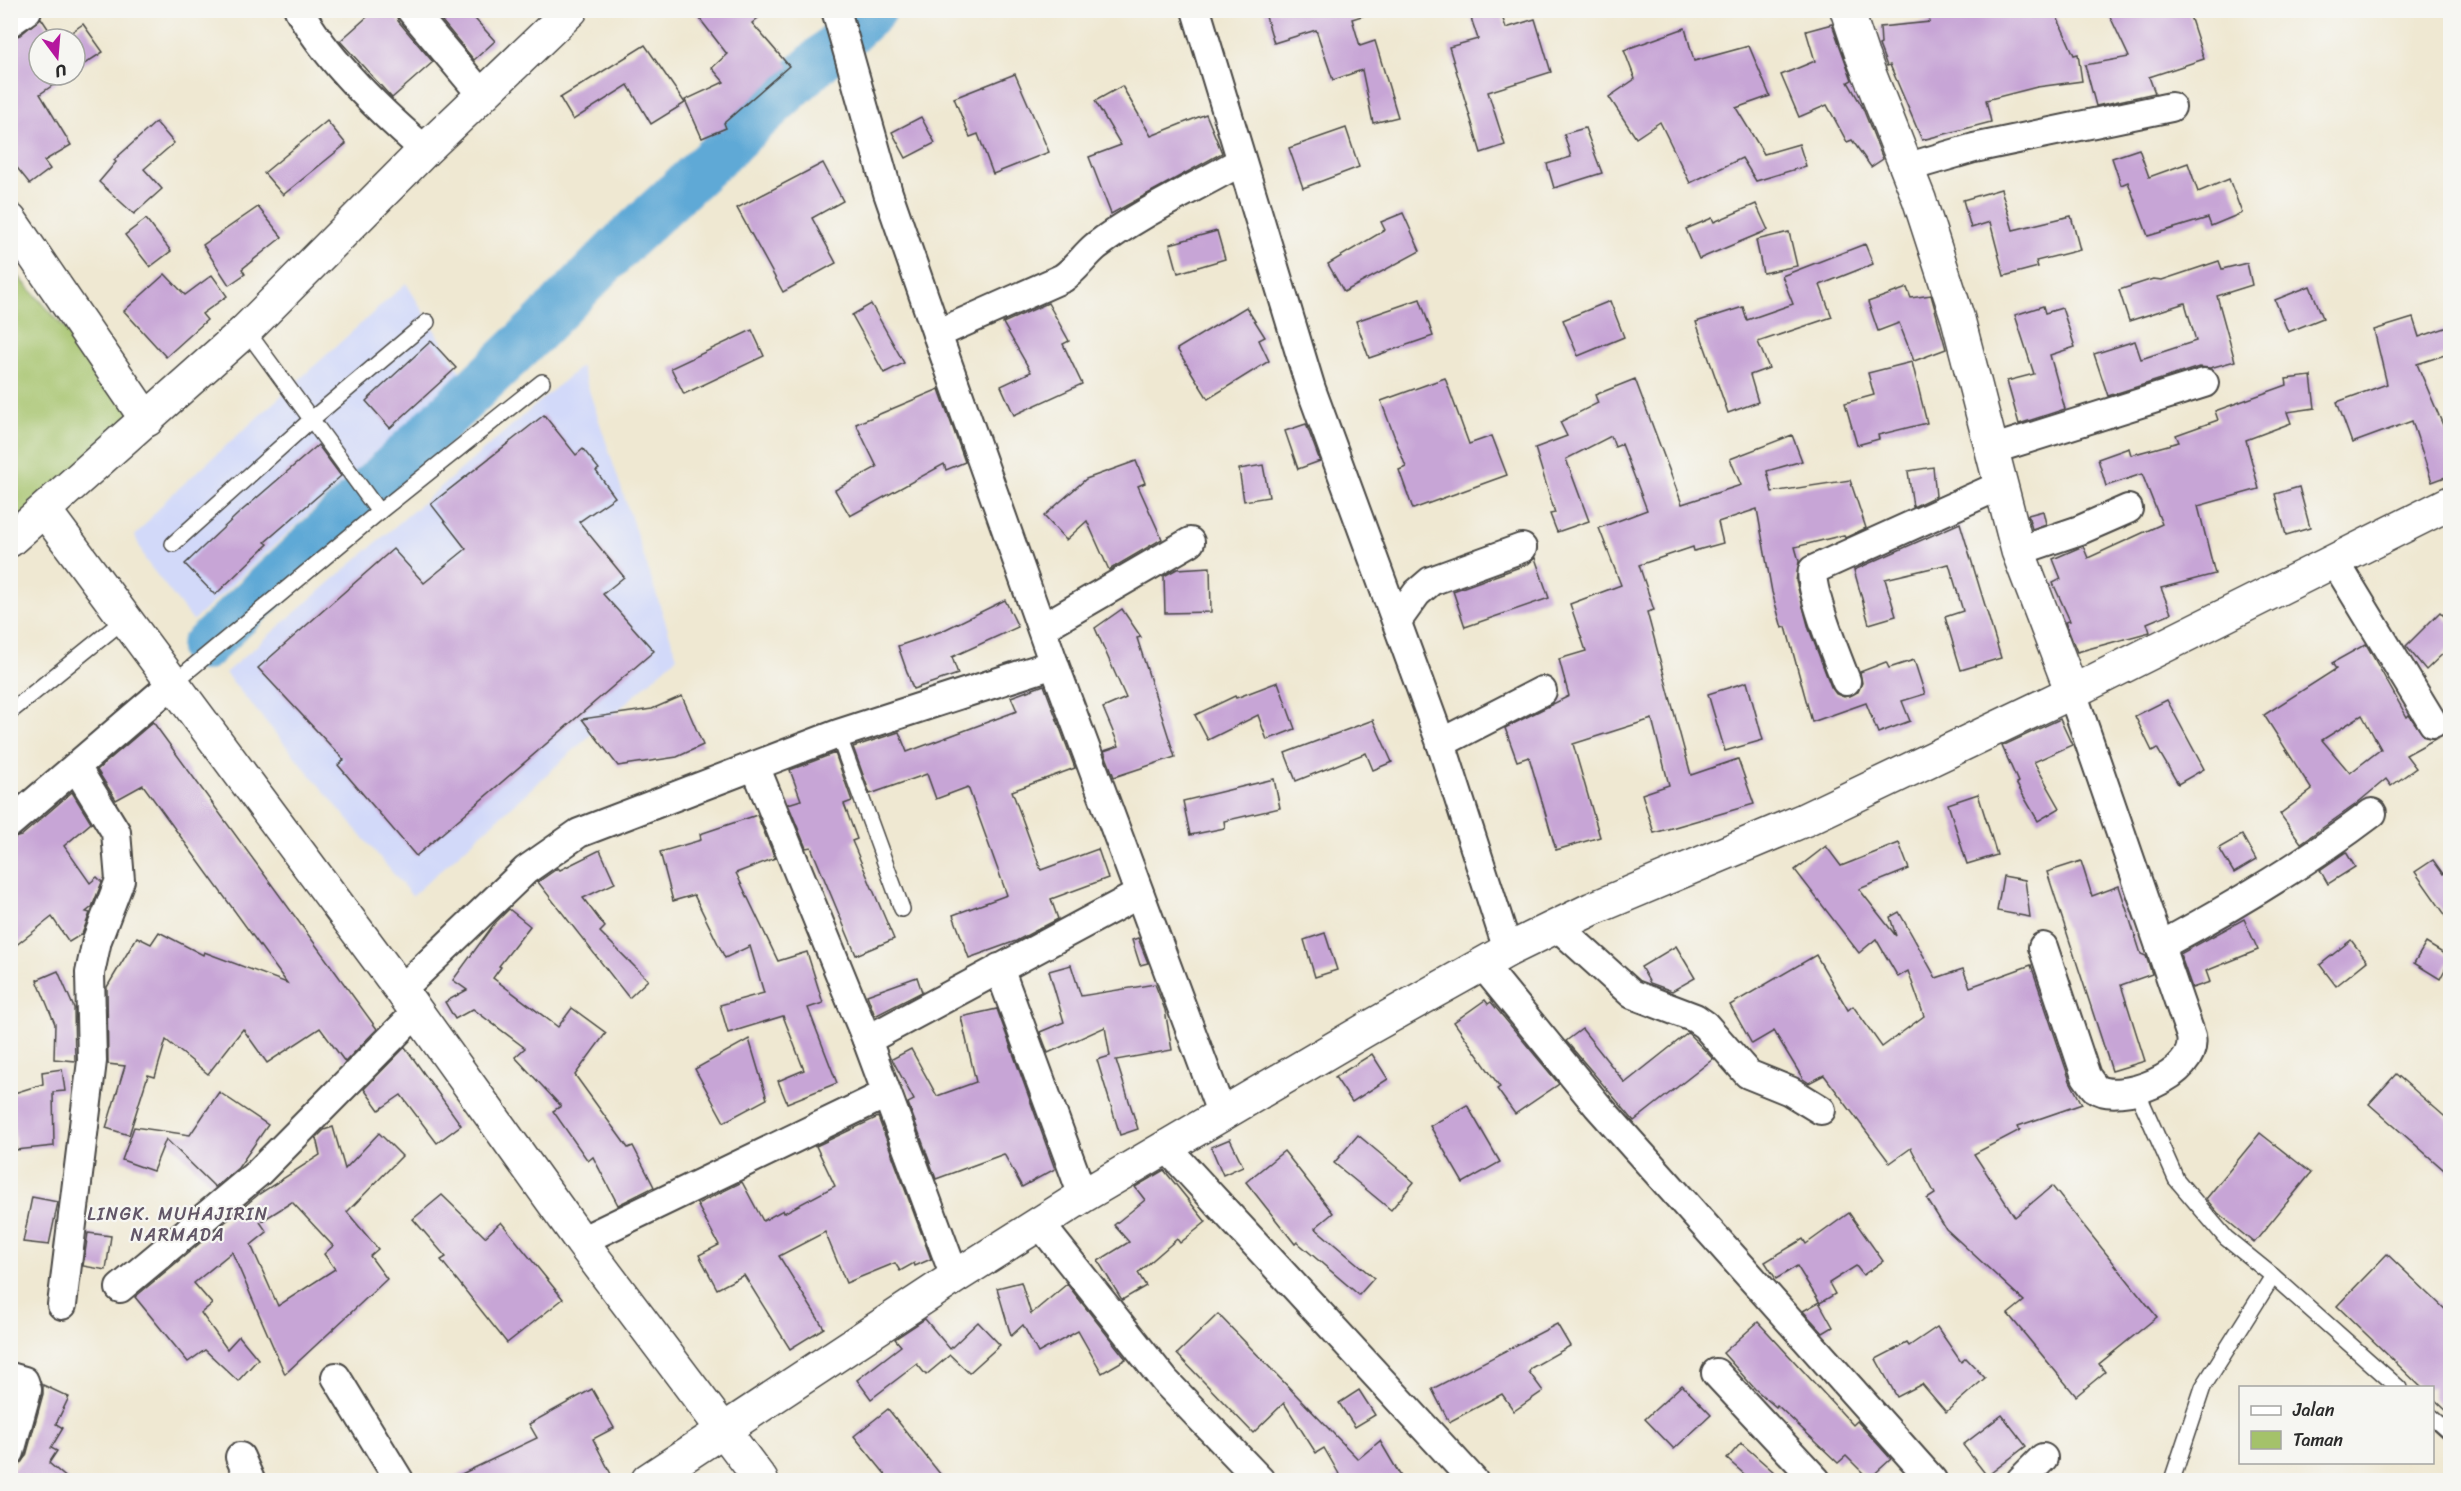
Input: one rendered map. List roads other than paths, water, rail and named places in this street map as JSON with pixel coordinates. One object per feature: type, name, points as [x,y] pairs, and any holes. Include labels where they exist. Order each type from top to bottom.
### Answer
[{"type":"main road","points":[[10,540],[246,330],[424,150],[571,10]]},
{"type":"main road","points":[[1847,10],[1918,199],[1958,319],[1994,449],[2000,486],[2018,551],[2072,692]]},
{"type":"main road","points":[[10,220],[147,420]]},
{"type":"main road","points":[[648,1480],[955,1277],[1083,1196],[1367,1029],[1495,957],[1557,926],[1804,820],[2072,692],[2451,502]]},
{"type":"main road","points":[[45,511],[409,1001],[581,1241],[761,1480]]},
{"type":"street","points":[[10,22],[27,10]]},
{"type":"street","points":[[299,10],[320,41],[385,116],[424,150]]},
{"type":"street","points":[[411,10],[482,95]]},
{"type":"street","points":[[1196,10],[1240,162],[1311,390],[1441,743],[1495,957],[1597,1105],[1932,1480]]},
{"type":"street","points":[[836,13],[888,193],[937,334],[1054,664],[1222,1115]]},
{"type":"street","points":[[1905,168],[1974,148],[2171,107]]},
{"type":"street","points":[[937,334],[1063,279],[1096,246],[1240,162]]},
{"type":"street","points":[[1994,449],[2204,383]]},
{"type":"street","points":[[1846,681],[1816,596],[1811,575],[1813,570],[2000,486]]},
{"type":"street","points":[[2018,551],[2080,530],[2128,509]]},
{"type":"street","points":[[1042,628],[1190,542]]},
{"type":"street","points":[[1397,621],[1417,593],[1431,580],[1522,548]]},
{"type":"street","points":[[2334,560],[2433,723]]},
{"type":"street","points":[[120,1288],[259,1172],[526,870],[579,832],[838,734],[1054,664]]},
{"type":"street","points":[[10,823],[172,684]]},
{"type":"street","points":[[1441,743],[1542,691]]},
{"type":"street","points":[[2043,947],[2086,1076],[2096,1088],[2110,1092],[2136,1089],[2172,1075],[2185,1065],[2193,1048],[2072,692]]},
{"type":"street","points":[[755,766],[867,1040],[955,1277]]},
{"type":"street","points":[[62,1305],[92,1061],[90,973],[98,940],[120,880],[120,850],[116,832],[76,767]]},
{"type":"street","points":[[2160,946],[2266,886],[2322,851],[2372,813]]},
{"type":"street","points":[[867,1040],[1139,894]]},
{"type":"street","points":[[1557,926],[1632,994],[1695,1018],[1705,1025],[1748,1074],[1790,1091],[1821,1110]]},
{"type":"street","points":[[999,968],[1083,1196]]},
{"type":"street","points":[[581,1241],[886,1095]]},
{"type":"street","points":[[1166,1147],[1473,1480]]},
{"type":"street","points":[[1040,1224],[1165,1381],[1260,1480]]},
{"type":"street","points":[[1716,1373],[1816,1480]]},
{"type":"street","points":[[10,1377],[24,1381],[27,1390],[10,1452]]},
{"type":"street","points":[[336,1377],[399,1480]]},
{"type":"street","points":[[2021,1480],[2043,1458]]},
{"type":"lane","points":[[172,544],[312,419],[427,322]]},
{"type":"lane","points":[[246,330],[379,512]]},
{"type":"lane","points":[[172,684],[379,512],[542,382]]},
{"type":"lane","points":[[10,712],[125,619]]},
{"type":"lane","points":[[838,734],[902,909]]},
{"type":"lane","points":[[2136,1089],[2176,1179],[2226,1238],[2273,1276],[2397,1386]]},
{"type":"lane","points":[[2172,1480],[2203,1387],[2273,1276]]},
{"type":"lane","points":[[2434,1418],[2451,1433]]},
{"type":"waterway","points":[[203,648],[537,330],[626,240],[874,10]]},
{"type":"district","name":"LINGK. MUHAJIRIN NARMADA","points":[[178,1224]]}]
